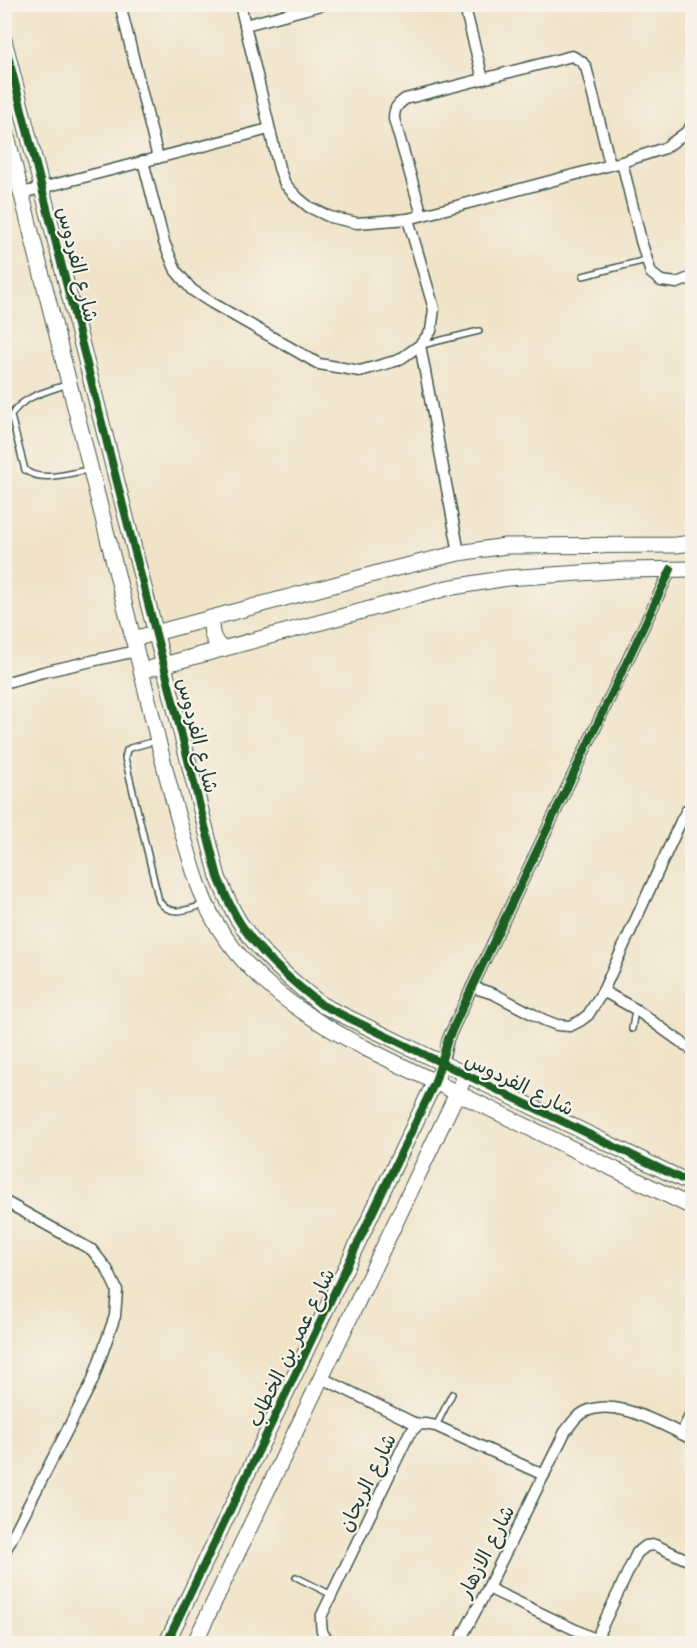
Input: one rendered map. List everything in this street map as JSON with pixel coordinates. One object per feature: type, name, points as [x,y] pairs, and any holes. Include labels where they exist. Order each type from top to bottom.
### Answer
[{"type":"street","points":[[120,4],[158,158]]},
{"type":"street","points":[[240,4],[269,129],[285,184],[309,207],[330,217],[357,223],[408,219],[622,162],[665,148],[688,131],[693,124]]},
{"type":"street","points":[[245,25],[326,4]]},
{"type":"street","points":[[464,4],[483,79]]},
{"type":"street","name":"شارع الفردوس","points":[[4,40],[218,877],[243,927],[292,981],[322,1005],[693,1184]]},
{"type":"street","points":[[422,215],[394,119],[397,105],[405,99],[572,56],[586,67],[610,164]]},
{"type":"street","name":"شارع الفردوس","points":[[4,124],[157,740],[191,862],[214,919],[255,972],[278,994],[327,1029],[693,1207]]},
{"type":"street","points":[[22,193],[269,129]]},
{"type":"street","points":[[143,161],[164,242],[176,271],[192,290],[319,364],[360,371],[399,360],[420,345],[431,331],[434,309],[408,219]]},
{"type":"street","points":[[622,162],[651,273],[661,281],[677,283],[693,277]]},
{"type":"street","points":[[420,345],[459,553]]},
{"type":"street","points":[[4,683],[134,645],[156,633],[459,553],[505,546],[693,543]]},
{"type":"street","points":[[442,1064],[448,1039],[472,987],[671,569]]},
{"type":"street","points":[[141,671],[447,588],[507,578],[625,570],[693,569]]},
{"type":"street","points":[[125,607],[147,601]]},
{"type":"street","points":[[213,618],[212,635],[222,649]]},
{"type":"street","points":[[151,710],[173,704]]},
{"type":"street","points":[[472,987],[494,994],[557,1025],[570,1026],[588,1015],[603,991],[681,821],[687,810],[693,806]]},
{"type":"street","points":[[603,991],[635,1009],[693,1050]]},
{"type":"street","name":"شارع عمر بن الخطاب","points":[[166,1644],[442,1064]]},
{"type":"street","name":"شارع عمر بن الخطاب","points":[[194,1644],[466,1075]]},
{"type":"street","points":[[665,1193],[673,1175]]},
{"type":"street","points":[[4,1201],[92,1250],[107,1269],[117,1290],[115,1317],[92,1382],[4,1553]]},
{"type":"street","points":[[322,1378],[417,1425]]},
{"type":"street","name":"شارع الازهار","points":[[458,1644],[565,1432],[577,1417],[589,1410],[601,1408],[634,1412],[693,1439]]},
{"type":"street","points":[[681,1434],[693,1412]]},
{"type":"street","name":"شارع الريحان","points":[[334,1644],[321,1631],[321,1617],[409,1434],[417,1425],[436,1426],[544,1474]]},
{"type":"street","points":[[222,1527],[246,1538]]},
{"type":"street","points":[[488,1588],[600,1641],[637,1553],[646,1546],[655,1545],[693,1562]]},
{"type":"lane","points":[[583,276],[646,260]]},
{"type":"lane","points":[[420,345],[479,331]]},
{"type":"lane","points":[[69,383],[21,402],[11,416],[25,470],[31,475],[44,477],[91,470]]},
{"type":"lane","points":[[157,740],[130,748],[125,758],[159,901],[166,909],[177,912],[207,904]]},
{"type":"lane","points":[[632,1029],[635,1009]]},
{"type":"lane","points":[[436,1426],[452,1394]]},
{"type":"lane","points":[[296,1577],[332,1595]]},
{"type":"cycle path","points":[[4,40],[218,877],[235,915],[269,959],[322,1005],[692,1184]]},
{"type":"cycle path","points":[[166,1644],[435,1082],[448,1039],[671,569]]}]
